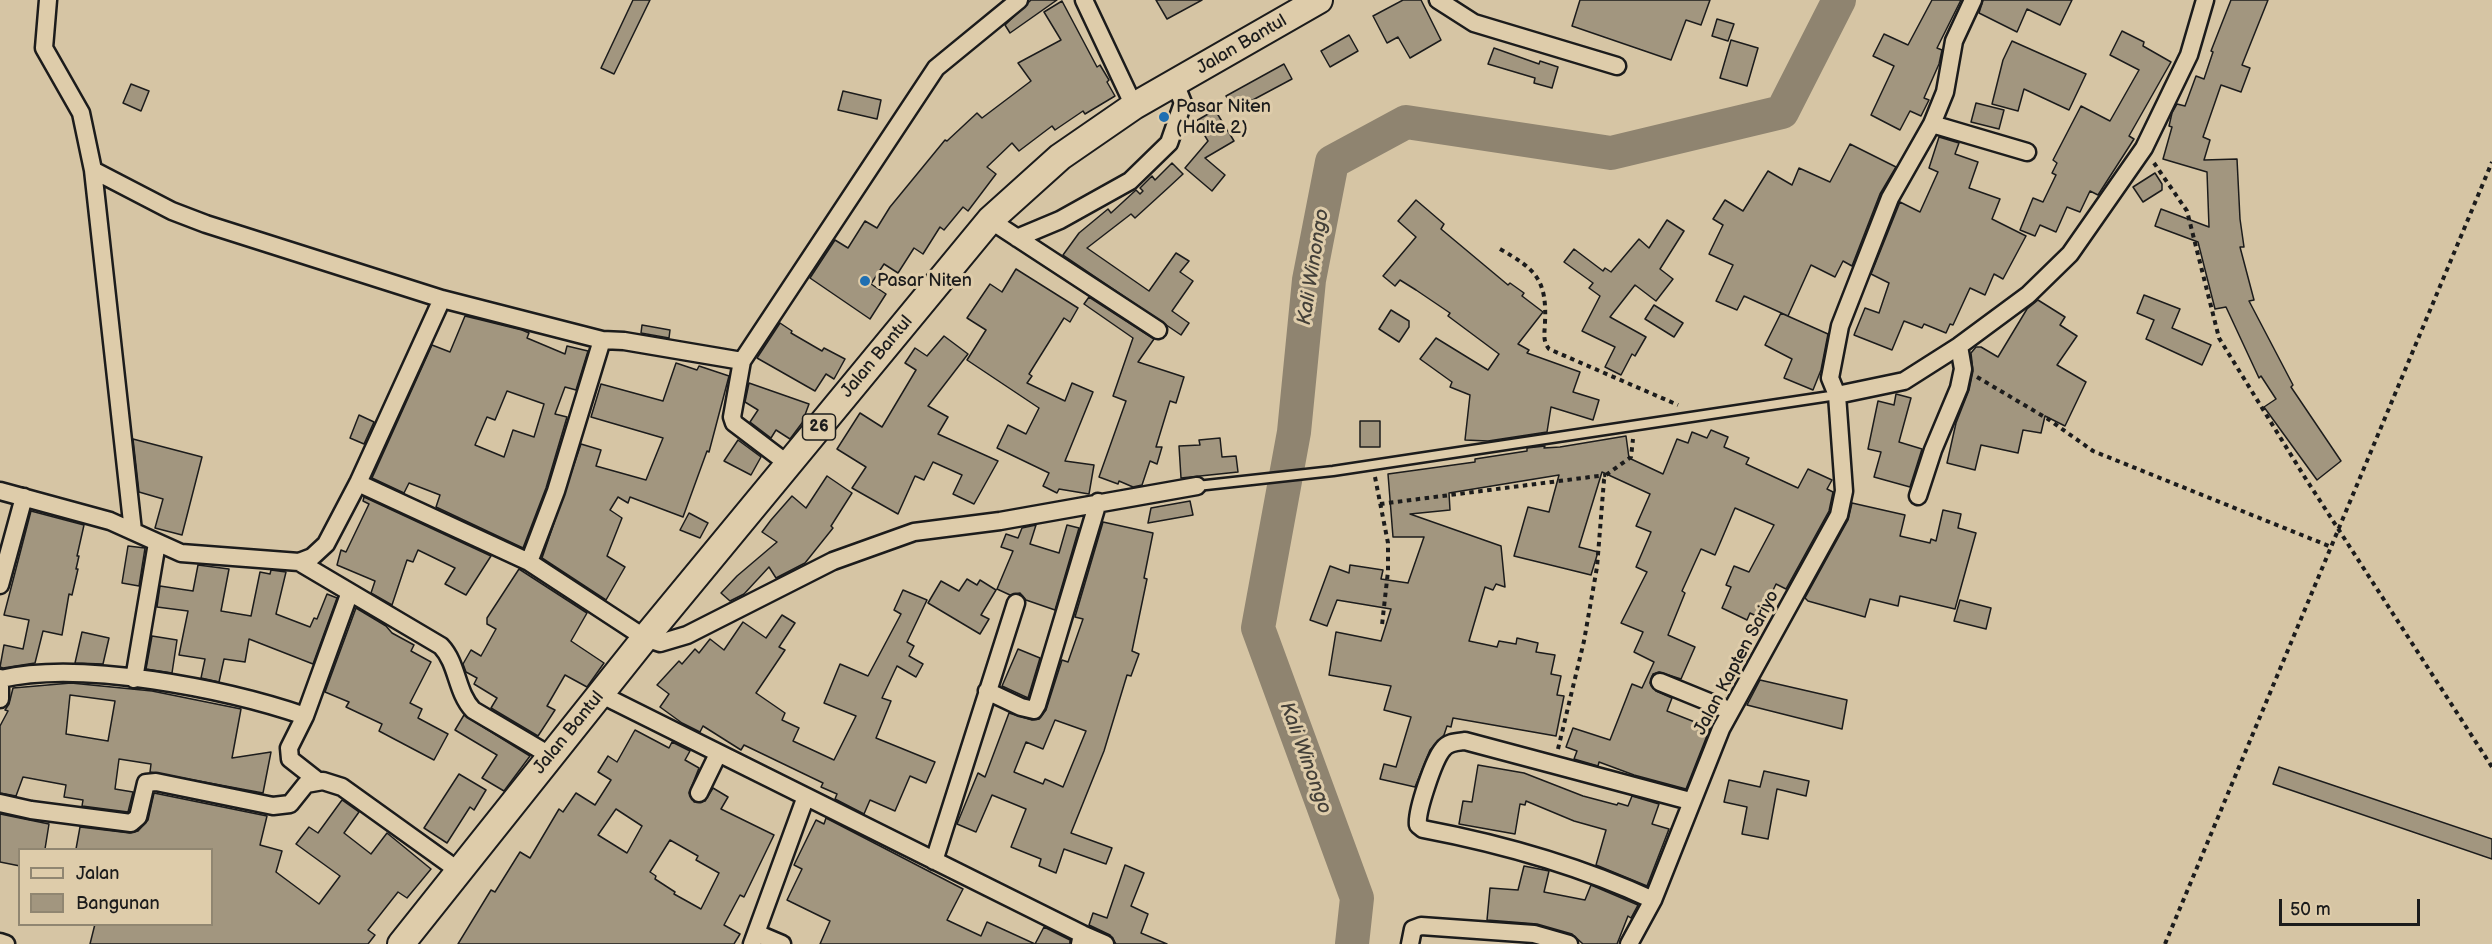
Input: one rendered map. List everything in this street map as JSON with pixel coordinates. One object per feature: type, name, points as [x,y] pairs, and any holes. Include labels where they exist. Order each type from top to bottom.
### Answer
[{"type":"main road","name":"Jalan Bantul","points":[[401,944],[645,638],[990,220],[1060,157],[1134,106],[1319,0]]},
{"type":"street","points":[[48,0],[44,48],[81,113],[93,170],[133,531]]},
{"type":"street","points":[[789,464],[734,423],[732,417],[742,361],[936,68],[1019,0]]},
{"type":"street","points":[[1084,0],[1134,106]]},
{"type":"street","points":[[1438,0],[1474,23],[1617,66]]},
{"type":"street","name":"Jalan Kapten Sariyo","points":[[1629,944],[1653,900],[1690,801],[1731,711],[1844,502],[1837,395],[1830,378],[1840,326],[1890,198],[1932,124],[1945,92],[1954,41],[1973,0]]},
{"type":"street","points":[[1837,395],[1904,381],[1959,346],[2028,295],[2070,254],[2144,148],[2189,56],[2205,0]]},
{"type":"street","points":[[1017,238],[1060,220],[1130,181],[1169,143],[1183,104],[1175,83]]},
{"type":"street","points":[[1932,124],[2027,152]]},
{"type":"street","points":[[93,170],[172,211],[206,224],[442,299],[602,340],[624,340],[742,361]]},
{"type":"street","points":[[990,220],[1158,330]]},
{"type":"street","points":[[0,491],[110,521],[157,543],[192,555],[299,562],[312,557],[326,544],[358,483],[442,299]]},
{"type":"street","points":[[529,562],[556,491],[602,340]]},
{"type":"street","points":[[1918,496],[1933,450],[1959,388],[1964,369],[1959,346]]},
{"type":"street","points":[[358,483],[529,562],[645,638],[660,643],[687,635],[833,561],[914,532],[1000,521],[1197,486]]},
{"type":"street","points":[[0,585],[24,497]]},
{"type":"street","points":[[987,691],[1021,707],[1034,710],[1037,705],[1098,502]]},
{"type":"street","points":[[134,679],[157,543]]},
{"type":"street","points":[[299,562],[441,646],[448,657],[464,701],[473,710],[551,756]]},
{"type":"street","points":[[350,592],[305,716],[288,753],[290,759],[318,781],[342,787],[459,871]]},
{"type":"street","points":[[934,861],[1016,603]]},
{"type":"street","points":[[0,699],[1,678],[45,672],[134,679],[261,701],[305,716]]},
{"type":"street","points":[[1660,682],[1731,711]]},
{"type":"street","points":[[600,694],[934,861],[1081,939],[1105,944]]},
{"type":"street","points":[[1653,900],[1575,868],[1490,842],[1418,825],[1418,812],[1442,749],[1452,742],[1465,741],[1690,801]]},
{"type":"street","points":[[699,793],[718,754]]},
{"type":"street","points":[[0,803],[31,810],[131,823],[138,817],[146,783],[273,806],[290,804],[306,784],[318,781]]},
{"type":"street","points":[[782,944],[754,938],[806,799]]},
{"type":"street","points":[[1410,944],[1413,929],[1421,926],[1534,934],[1569,944]]},
{"type":"street","points":[[0,942],[6,944]]},
{"type":"lane","points":[[1197,486],[1333,471],[1837,395]]},
{"type":"path","points":[[2144,148],[2187,211],[2219,338],[2304,476],[2338,525],[2492,767]]},
{"type":"path","points":[[2165,944],[2329,546],[2492,162]]},
{"type":"path","points":[[1500,249],[1524,262],[1537,274],[1543,291],[1544,335],[1549,349],[1704,416]]},
{"type":"path","points":[[1964,369],[2012,396],[2093,451],[2329,546]]},
{"type":"path","points":[[1380,504],[1606,475],[1631,457],[1632,426]]},
{"type":"path","points":[[1373,465],[1388,543],[1388,571],[1382,625]]},
{"type":"path","points":[[1554,763],[1588,620],[1597,567],[1606,475]]},
{"type":"building","points":[[633,0],[650,0],[614,74],[601,68]]},
{"type":"building","points":[[1031,0],[1057,0],[1010,33],[1005,25]]},
{"type":"building","points":[[1156,0],[1202,0],[1167,19]]},
{"type":"building","points":[[1403,0],[1421,0],[1441,40],[1410,58],[1398,37],[1387,43],[1373,16]]},
{"type":"building","points":[[1580,0],[1710,0],[1701,25],[1686,20],[1671,60],[1572,26]]},
{"type":"building","points":[[1932,0],[1961,0],[1937,48],[1942,50],[1939,64],[1924,98],[1929,100],[1921,116],[1910,111],[1900,130],[1871,115],[1894,66],[1873,56],[1884,34],[1908,45]]},
{"type":"building","points":[[1983,0],[2072,0],[2060,25],[2027,9],[2017,32],[1979,13]]},
{"type":"building","points":[[2231,0],[2268,0],[2242,65],[2250,68],[2241,92],[2221,85],[2203,137],[2210,140],[2204,160],[2237,159],[2244,247],[2240,247],[2254,300],[2249,301],[2293,385],[2291,387],[2341,461],[2317,480],[2264,407],[2276,399],[2261,376],[2259,378],[2226,307],[2215,309],[2198,242],[2155,226],[2161,209],[2209,227],[2207,172],[2163,159],[2172,127],[2169,126],[2172,113],[2177,104],[2185,106],[2196,76],[2204,79],[2213,52],[2211,51]]},
{"type":"building","points":[[1062,1],[1097,67],[1100,65],[1109,80],[1107,82],[1115,96],[1085,114],[1083,111],[1055,130],[1052,126],[1019,151],[1012,143],[987,167],[996,174],[968,211],[963,207],[944,230],[940,227],[923,254],[914,248],[898,273],[884,264],[871,284],[886,294],[870,319],[810,278],[835,240],[848,248],[865,221],[877,228],[890,207],[945,140],[947,141],[977,113],[982,118],[1031,81],[1018,63],[1061,40],[1044,12]]},
{"type":"building","points":[[1717,19],[1734,24],[1728,41],[1712,36]]},
{"type":"building","points":[[2122,31],[2144,42],[2143,46],[2171,62],[2129,136],[2134,139],[2098,195],[2090,191],[2080,212],[2067,207],[2056,232],[2040,225],[2035,236],[2020,230],[2033,198],[2043,202],[2056,175],[2052,173],[2057,163],[2053,160],[2081,106],[2110,121],[2139,70],[2110,55]]},
{"type":"building","points":[[1349,35],[1358,51],[1330,67],[1321,51]]},
{"type":"building","points":[[1731,40],[1758,48],[1747,86],[1720,78]]},
{"type":"building","points":[[2012,41],[2086,74],[2069,110],[2024,89],[2018,111],[1992,104],[2003,60]]},
{"type":"building","points":[[1494,48],[1539,64],[1540,61],[1558,67],[1552,88],[1534,83],[1535,78],[1488,64]]},
{"type":"building","points":[[1284,64],[1292,79],[1234,110],[1226,96]]},
{"type":"building","points":[[131,84],[149,91],[141,111],[123,103]]},
{"type":"building","points":[[843,91],[881,100],[877,119],[838,110]]},
{"type":"building","points":[[1976,103],[2004,110],[1999,129],[1971,122]]},
{"type":"building","points":[[1215,110],[1234,141],[1205,158],[1225,175],[1212,191],[1185,168],[1208,141],[1196,121]]},
{"type":"building","points":[[1939,137],[1959,143],[1955,154],[1978,162],[1969,188],[2000,199],[1992,219],[2026,236],[2003,279],[1994,274],[1985,295],[1970,288],[1953,325],[1950,324],[1946,333],[1924,324],[1922,328],[1904,321],[1892,350],[1854,335],[1865,308],[1879,313],[1889,283],[1871,274],[1900,202],[1920,212],[1938,172],[1929,168]]},
{"type":"building","points":[[1850,144],[1896,167],[1880,194],[1852,266],[1843,261],[1835,277],[1811,265],[1788,316],[1744,296],[1737,310],[1716,301],[1733,265],[1709,254],[1723,225],[1713,219],[1725,200],[1743,211],[1768,171],[1792,185],[1799,168],[1830,182]]},
{"type":"building","points":[[1172,163],[1183,174],[1135,218],[1131,214],[1087,248],[1149,291],[1176,253],[1189,261],[1180,272],[1193,281],[1172,311],[1189,323],[1181,335],[1063,255],[1079,233],[1108,209],[1111,213],[1136,190],[1140,194],[1143,191],[1140,188],[1152,176],[1155,180]]},
{"type":"building","points":[[2155,173],[2162,184],[2162,190],[2143,202],[2133,187]]},
{"type":"building","points":[[1416,200],[1444,224],[1441,229],[1508,285],[1510,283],[1524,293],[1522,296],[1543,312],[1518,344],[1529,350],[1527,353],[1580,372],[1573,392],[1599,400],[1593,420],[1551,407],[1547,432],[1488,441],[1465,440],[1470,395],[1450,387],[1452,382],[1420,359],[1436,338],[1488,370],[1499,354],[1448,316],[1450,313],[1416,290],[1400,280],[1395,286],[1383,276],[1416,237],[1398,221]]},
{"type":"building","points":[[1667,220],[1684,231],[1660,269],[1673,279],[1656,301],[1635,285],[1610,317],[1646,337],[1635,356],[1632,354],[1621,375],[1605,367],[1615,347],[1582,331],[1600,296],[1589,288],[1593,283],[1564,262],[1574,249],[1603,271],[1605,268],[1611,272],[1639,239],[1649,248]]},
{"type":"building","points":[[1016,269],[1078,308],[1070,322],[1064,318],[1029,374],[1032,376],[1027,383],[1065,401],[1072,383],[1093,392],[1065,461],[1094,465],[1089,494],[1059,489],[1057,493],[1043,486],[1049,473],[997,448],[1008,425],[1026,434],[1039,408],[967,360],[986,330],[967,318],[990,284],[1002,292]]},
{"type":"building","points":[[2144,295],[2180,309],[2172,328],[2211,345],[2202,365],[2146,339],[2154,320],[2137,313]]},
{"type":"building","points":[[1089,297],[1154,339],[1138,362],[1184,377],[1176,403],[1170,401],[1156,447],[1162,447],[1157,464],[1150,461],[1142,485],[1133,487],[1119,481],[1118,484],[1099,477],[1126,401],[1113,396],[1133,338],[1084,304]]},
{"type":"building","points":[[2038,300],[2065,317],[2060,325],[2077,336],[2057,365],[2086,382],[2065,426],[2045,416],[2041,433],[2023,430],[2018,453],[1981,445],[1975,470],[1947,463],[1956,423],[1969,390],[1973,371],[1971,353],[1976,347],[1981,347],[1998,357],[2027,309]]},
{"type":"building","points":[[1654,305],[1683,323],[1674,337],[1645,319]]},
{"type":"building","points":[[1391,310],[1409,321],[1409,327],[1399,342],[1379,329]]},
{"type":"building","points":[[1781,313],[1828,334],[1821,370],[1813,390],[1784,378],[1792,359],[1765,345]]},
{"type":"building","points":[[465,316],[522,330],[529,333],[527,338],[565,354],[567,346],[588,351],[576,390],[565,387],[555,414],[567,417],[546,488],[523,548],[436,507],[440,495],[409,483],[404,493],[372,478],[432,345],[450,352]],"holes":[[[507,391],[544,404],[534,437],[513,430],[504,457],[475,445],[487,417],[495,420]]]},
{"type":"building","points":[[780,323],[792,331],[791,333],[822,351],[824,348],[845,359],[834,379],[826,374],[815,391],[757,358]]},
{"type":"building","points":[[642,325],[670,330],[669,338],[641,333]]},
{"type":"building","points":[[944,336],[968,354],[928,406],[948,417],[938,434],[998,461],[974,504],[953,494],[962,475],[933,462],[924,480],[915,476],[898,514],[852,488],[866,467],[837,449],[860,413],[882,427],[916,370],[905,363],[915,348],[927,356]]},
{"type":"building","points":[[676,363],[697,370],[699,366],[729,376],[709,452],[707,451],[683,517],[630,497],[628,503],[618,497],[610,510],[622,518],[607,556],[625,567],[606,600],[542,558],[581,444],[601,450],[596,466],[646,480],[663,438],[591,417],[601,384],[663,401]]},
{"type":"building","points":[[749,383],[809,404],[802,423],[790,439],[776,430],[771,438],[750,422],[758,410],[745,402]]},
{"type":"building","points":[[1896,394],[1911,398],[1899,442],[1922,449],[1910,487],[1874,477],[1881,452],[1868,449],[1878,401],[1894,405]]},
{"type":"building","points":[[359,415],[374,422],[364,444],[350,438]]},
{"type":"building","points":[[1360,421],[1380,421],[1380,447],[1360,447]]},
{"type":"building","points":[[1711,430],[1728,437],[1724,447],[1749,458],[1746,464],[1798,488],[1808,469],[1832,480],[1827,489],[1833,492],[1829,511],[1786,589],[1776,584],[1760,618],[1750,613],[1747,620],[1722,608],[1731,587],[1726,585],[1734,566],[1749,572],[1774,525],[1735,508],[1715,555],[1701,549],[1682,591],[1685,593],[1668,635],[1695,647],[1681,679],[1659,672],[1653,674],[1650,683],[1656,691],[1672,698],[1667,711],[1710,728],[1686,789],[1634,775],[1599,762],[1598,766],[1574,759],[1577,751],[1566,747],[1573,728],[1610,740],[1632,684],[1642,688],[1654,662],[1634,652],[1643,632],[1621,623],[1647,572],[1636,567],[1651,532],[1636,526],[1650,494],[1602,472],[1579,547],[1598,552],[1591,575],[1514,556],[1528,507],[1549,512],[1559,475],[1449,493],[1450,510],[1410,514],[1501,546],[1505,587],[1496,584],[1493,590],[1485,587],[1469,641],[1497,647],[1499,641],[1516,644],[1517,638],[1538,643],[1536,652],[1555,655],[1551,674],[1561,676],[1557,695],[1564,696],[1556,736],[1453,718],[1451,727],[1447,726],[1444,735],[1430,750],[1415,787],[1380,779],[1384,764],[1396,767],[1411,717],[1384,710],[1391,686],[1329,675],[1336,632],[1381,641],[1391,609],[1337,600],[1327,626],[1310,620],[1330,566],[1349,573],[1350,565],[1383,570],[1381,579],[1408,583],[1424,537],[1393,537],[1388,474],[1475,462],[1475,459],[1527,451],[1527,448],[1560,447],[1626,436],[1629,458],[1663,474],[1677,439],[1688,443],[1692,432],[1707,438]]},
{"type":"building","points":[[1220,438],[1222,457],[1236,456],[1238,472],[1181,478],[1179,446],[1200,445],[1199,440]]},
{"type":"building","points":[[133,439],[202,457],[182,535],[155,528],[163,499],[139,492]]},
{"type":"building","points":[[738,440],[761,457],[751,475],[724,461]]},
{"type":"building","points":[[827,476],[852,493],[831,526],[833,528],[805,563],[776,578],[769,567],[744,594],[730,601],[721,593],[777,542],[762,532],[771,520],[792,496],[806,508]]},
{"type":"building","points":[[364,497],[491,556],[466,595],[445,584],[455,568],[418,550],[413,562],[407,560],[392,605],[371,593],[375,581],[337,565],[341,550],[346,552],[369,504],[363,501]]},
{"type":"building","points":[[1190,501],[1193,515],[1148,523],[1151,508]]},
{"type":"building","points":[[1852,503],[1905,515],[1900,536],[1930,543],[1931,539],[1936,541],[1943,510],[1961,514],[1958,528],[1976,533],[1955,609],[1900,596],[1898,606],[1870,599],[1865,617],[1808,601],[1805,598],[1848,520]]},
{"type":"building","points":[[31,511],[84,525],[77,556],[79,556],[76,569],[78,569],[72,595],[69,594],[62,635],[43,631],[35,663],[3,668],[0,667],[4,645],[23,649],[29,620],[4,615]]},
{"type":"building","points":[[689,513],[708,523],[700,538],[680,530]]},
{"type":"building","points":[[1103,522],[1153,533],[1144,578],[1147,579],[1132,651],[1139,654],[1131,676],[1127,675],[1104,751],[1071,833],[1112,848],[1106,864],[1064,849],[1056,873],[1039,866],[1041,859],[1011,847],[1026,809],[992,795],[976,832],[957,824],[978,773],[985,777],[1009,713],[1032,720],[1039,719],[1046,710],[1062,660],[1068,662],[1083,619],[1075,617]],"holes":[[[1055,720],[1086,731],[1063,787],[1045,779],[1043,784],[1014,772],[1026,742],[1043,749]]]},
{"type":"building","points":[[1036,525],[1030,544],[1059,553],[1067,525],[1079,528],[1055,610],[1026,600],[1020,593],[1010,595],[997,589],[1013,551],[1001,547],[1006,534],[1018,538],[1022,528]]},
{"type":"building","points":[[128,546],[145,548],[139,586],[122,583]]},
{"type":"building","points":[[198,565],[229,569],[221,611],[251,616],[260,572],[270,574],[271,570],[286,572],[276,614],[310,627],[314,618],[317,619],[327,594],[337,598],[313,664],[249,639],[245,662],[224,659],[219,682],[201,678],[205,659],[179,655],[188,611],[157,607],[160,586],[193,591]]},
{"type":"building","points":[[519,569],[587,613],[571,641],[604,663],[587,687],[565,675],[547,706],[555,710],[538,736],[491,708],[497,698],[474,684],[477,678],[466,672],[463,664],[471,650],[481,656],[496,629],[487,624],[487,618]]},
{"type":"building","points":[[967,579],[977,585],[980,580],[996,590],[981,615],[989,619],[980,634],[928,603],[941,581],[959,591]]},
{"type":"building","points":[[903,590],[927,600],[907,642],[914,646],[909,656],[923,664],[916,677],[897,666],[882,698],[891,701],[876,738],[935,762],[926,783],[910,776],[895,811],[870,800],[864,814],[835,799],[837,794],[821,787],[823,783],[744,745],[741,750],[703,726],[700,732],[682,723],[660,707],[669,694],[657,685],[679,661],[682,664],[695,649],[699,653],[710,639],[724,650],[743,622],[766,638],[782,615],[795,623],[779,647],[785,650],[756,693],[785,713],[782,720],[799,728],[793,741],[834,760],[856,716],[824,703],[840,664],[868,676],[901,614],[894,610]]},
{"type":"building","points":[[1960,600],[1991,608],[1986,629],[1954,621]]},
{"type":"building","points":[[356,608],[414,645],[411,651],[431,662],[410,703],[422,709],[418,718],[448,734],[434,760],[379,731],[382,724],[346,707],[349,702],[325,692]]},
{"type":"building","points":[[82,632],[109,638],[103,664],[75,663]]},
{"type":"building","points":[[152,636],[177,640],[172,673],[146,669]]},
{"type":"building","points":[[1018,649],[1040,658],[1028,698],[1002,686]]},
{"type":"building","points":[[1760,680],[1847,700],[1842,729],[1747,705]]},
{"type":"building","points":[[71,683],[152,691],[241,709],[232,758],[271,752],[263,793],[150,772],[151,764],[119,759],[115,789],[133,792],[128,812],[82,806],[83,800],[64,797],[66,785],[23,777],[16,796],[0,793],[0,726],[8,711],[5,710],[13,688]],"holes":[[[70,695],[115,701],[108,741],[66,734]]]},
{"type":"building","points":[[464,715],[530,756],[504,791],[482,778],[497,755],[455,730]]},
{"type":"building","points":[[635,730],[669,748],[672,742],[690,751],[685,760],[699,768],[689,793],[694,802],[705,801],[713,788],[728,797],[721,809],[774,835],[744,897],[740,895],[724,925],[740,934],[734,944],[458,944],[491,890],[495,892],[520,852],[530,858],[559,809],[563,812],[576,793],[595,805],[611,780],[598,772],[608,756],[617,762]],"holes":[[[616,809],[642,826],[627,853],[598,835]],[[670,840],[698,856],[696,860],[719,873],[701,909],[674,894],[675,892],[655,879],[656,876],[650,872]]]},
{"type":"building","points":[[1478,765],[1524,773],[1583,796],[1617,805],[1618,803],[1628,806],[1632,796],[1659,804],[1652,824],[1669,829],[1647,886],[1596,865],[1606,830],[1574,821],[1526,801],[1525,805],[1520,804],[1515,834],[1459,824],[1463,801],[1472,802]]},
{"type":"building","points":[[2279,767],[2492,839],[2492,859],[2273,784]]},
{"type":"building","points":[[1764,771],[1809,781],[1806,796],[1777,789],[1768,839],[1742,834],[1747,807],[1724,802],[1729,780],[1760,787]]},
{"type":"building","points":[[459,774],[486,790],[474,810],[470,807],[447,843],[424,828]]},
{"type":"building","points":[[154,793],[267,816],[260,845],[282,851],[276,872],[319,904],[340,876],[296,844],[309,827],[318,833],[342,800],[359,812],[344,833],[371,854],[387,833],[431,869],[407,898],[398,892],[368,930],[375,935],[368,944],[90,944],[94,926],[213,926],[213,848],[76,848],[80,827],[130,833],[138,831],[148,820]]},
{"type":"building","points":[[0,814],[49,824],[45,848],[18,848],[18,866],[0,862]]},
{"type":"building","points":[[826,818],[963,889],[947,920],[981,936],[987,922],[1035,944],[820,944],[830,921],[787,900],[802,869],[794,865],[816,820],[824,824]]},
{"type":"building","points":[[1125,865],[1144,873],[1131,906],[1148,914],[1141,933],[1167,944],[1116,944],[1110,935],[1089,925],[1093,913],[1107,918]]},
{"type":"building","points":[[1524,866],[1549,871],[1544,892],[1585,900],[1591,885],[1638,905],[1631,918],[1628,916],[1617,944],[1583,944],[1572,934],[1537,924],[1487,920],[1490,888],[1518,890]]},
{"type":"building","points":[[1044,927],[1070,940],[1070,944],[1035,944]]},
{"type":"waterway","name":"Kali Winongo","points":[[1352,944],[1357,898],[1258,628],[1294,432],[1309,280],[1332,162],[1406,122],[1611,153],[1782,112],[1839,0]]},
{"type":"place","name":"Pasar Niten (Halte 2)","points":[[1164,117]]},
{"type":"place","name":"Pasar Niten","points":[[865,281]]}]
